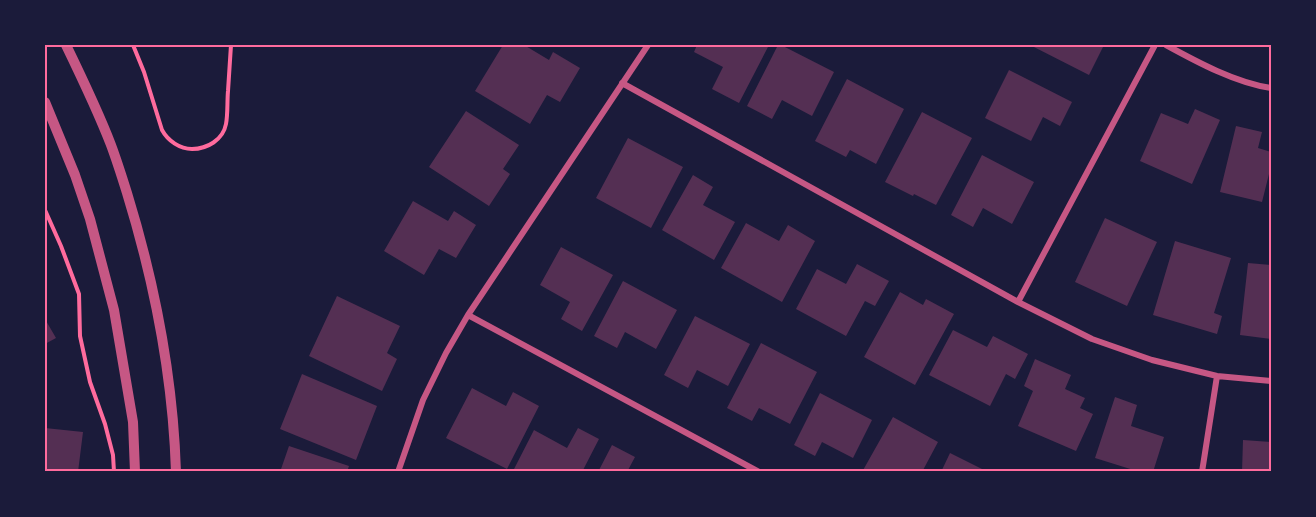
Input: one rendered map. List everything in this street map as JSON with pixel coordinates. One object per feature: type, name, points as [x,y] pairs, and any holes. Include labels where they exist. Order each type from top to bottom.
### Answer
[{"type":"street","points":[[66,45],[111,146],[142,246],[165,350],[175,437],[176,472]]},
{"type":"street","points":[[398,472],[423,399],[468,315],[648,45]]},
{"type":"street","points":[[1018,302],[1155,45]]},
{"type":"street","points":[[1166,45],[1204,66],[1260,87],[1271,88]]},
{"type":"street","points":[[622,83],[1018,302],[1092,339],[1152,360],[1217,376],[1271,381]]},
{"type":"street","points":[[45,102],[90,219],[114,310],[133,422],[135,472]]},
{"type":"street","points":[[468,315],[759,472]]},
{"type":"street","points":[[1202,472],[1217,376]]},
{"type":"path","points":[[134,45],[166,138],[190,149],[207,147],[220,137],[226,125],[231,45]]},
{"type":"path","points":[[45,210],[79,294],[80,336],[90,382],[113,454],[114,472]]},
{"type":"building","points":[[503,45],[524,45],[549,60],[553,52],[580,68],[560,102],[547,95],[530,124],[475,91]]},
{"type":"building","points":[[697,45],[769,45],[739,103],[712,89],[723,67],[694,52]]},
{"type":"building","points":[[778,45],[834,72],[812,116],[782,100],[772,119],[747,106]]},
{"type":"building","points":[[1030,45],[1104,45],[1089,75]]},
{"type":"building","points":[[1009,70],[1072,102],[1060,126],[1043,117],[1031,141],[985,118]]},
{"type":"building","points":[[847,79],[904,109],[876,164],[850,150],[846,157],[815,141]]},
{"type":"building","points":[[1195,109],[1220,120],[1192,184],[1140,161],[1161,113],[1188,124]]},
{"type":"building","points":[[466,111],[519,145],[503,169],[510,174],[489,206],[429,167]]},
{"type":"building","points":[[922,112],[972,138],[936,205],[885,182]]},
{"type":"building","points":[[1236,126],[1262,132],[1258,148],[1271,152],[1271,166],[1262,202],[1220,192]]},
{"type":"building","points":[[628,138],[683,167],[651,228],[596,198]]},
{"type":"building","points":[[982,155],[1034,182],[1012,224],[983,208],[973,227],[951,215]]},
{"type":"building","points":[[693,175],[713,187],[703,205],[735,222],[714,260],[662,230]]},
{"type":"building","points":[[413,201],[448,221],[454,211],[476,225],[456,258],[439,249],[424,275],[384,251]]},
{"type":"building","points":[[1105,218],[1157,242],[1127,306],[1075,282]]},
{"type":"building","points":[[746,223],[779,241],[788,225],[815,241],[782,302],[721,268]]},
{"type":"building","points":[[1175,241],[1231,258],[1214,313],[1222,316],[1217,334],[1153,315]]},
{"type":"building","points":[[561,247],[613,275],[582,331],[561,319],[570,302],[540,285]]},
{"type":"building","points":[[1248,263],[1271,265],[1271,339],[1240,335]]},
{"type":"building","points":[[857,264],[889,281],[875,306],[865,301],[846,336],[796,309],[817,269],[846,284]]},
{"type":"building","points":[[623,281],[677,310],[656,349],[625,332],[617,348],[594,336]]},
{"type":"building","points":[[900,292],[923,305],[926,299],[954,314],[915,385],[864,357]]},
{"type":"building","points":[[337,296],[400,326],[387,353],[397,359],[382,391],[309,356]]},
{"type":"building","points":[[695,316],[750,344],[728,386],[697,370],[688,388],[664,375]]},
{"type":"building","points":[[45,319],[56,338],[45,344]]},
{"type":"building","points":[[953,330],[987,347],[993,336],[1028,354],[1015,379],[1006,374],[990,406],[929,375]]},
{"type":"building","points":[[761,343],[817,372],[790,424],[759,408],[752,421],[727,408]]},
{"type":"building","points":[[1035,359],[1071,375],[1065,389],[1085,398],[1080,408],[1093,414],[1076,451],[1018,426],[1033,391],[1024,386]]},
{"type":"building","points":[[302,374],[377,406],[356,460],[280,429]]},
{"type":"building","points":[[472,388],[506,406],[513,392],[539,406],[507,469],[446,438]]},
{"type":"building","points":[[820,393],[872,420],[853,458],[822,442],[815,456],[794,445]]},
{"type":"building","points":[[1115,397],[1137,405],[1131,426],[1164,437],[1153,472],[1140,472],[1095,458]]},
{"type":"building","points":[[893,417],[938,442],[922,472],[893,470],[892,472],[862,472]]},
{"type":"building","points":[[45,428],[83,432],[78,472],[45,472]]},
{"type":"building","points":[[578,428],[599,439],[582,472],[513,471],[534,430],[567,448]]},
{"type":"building","points":[[1243,440],[1271,442],[1271,472],[1242,472]]},
{"type":"building","points":[[612,445],[635,457],[627,472],[598,472]]},
{"type":"building","points":[[289,446],[349,466],[347,472],[280,472]]},
{"type":"building","points":[[950,453],[988,472],[941,472]]}]
